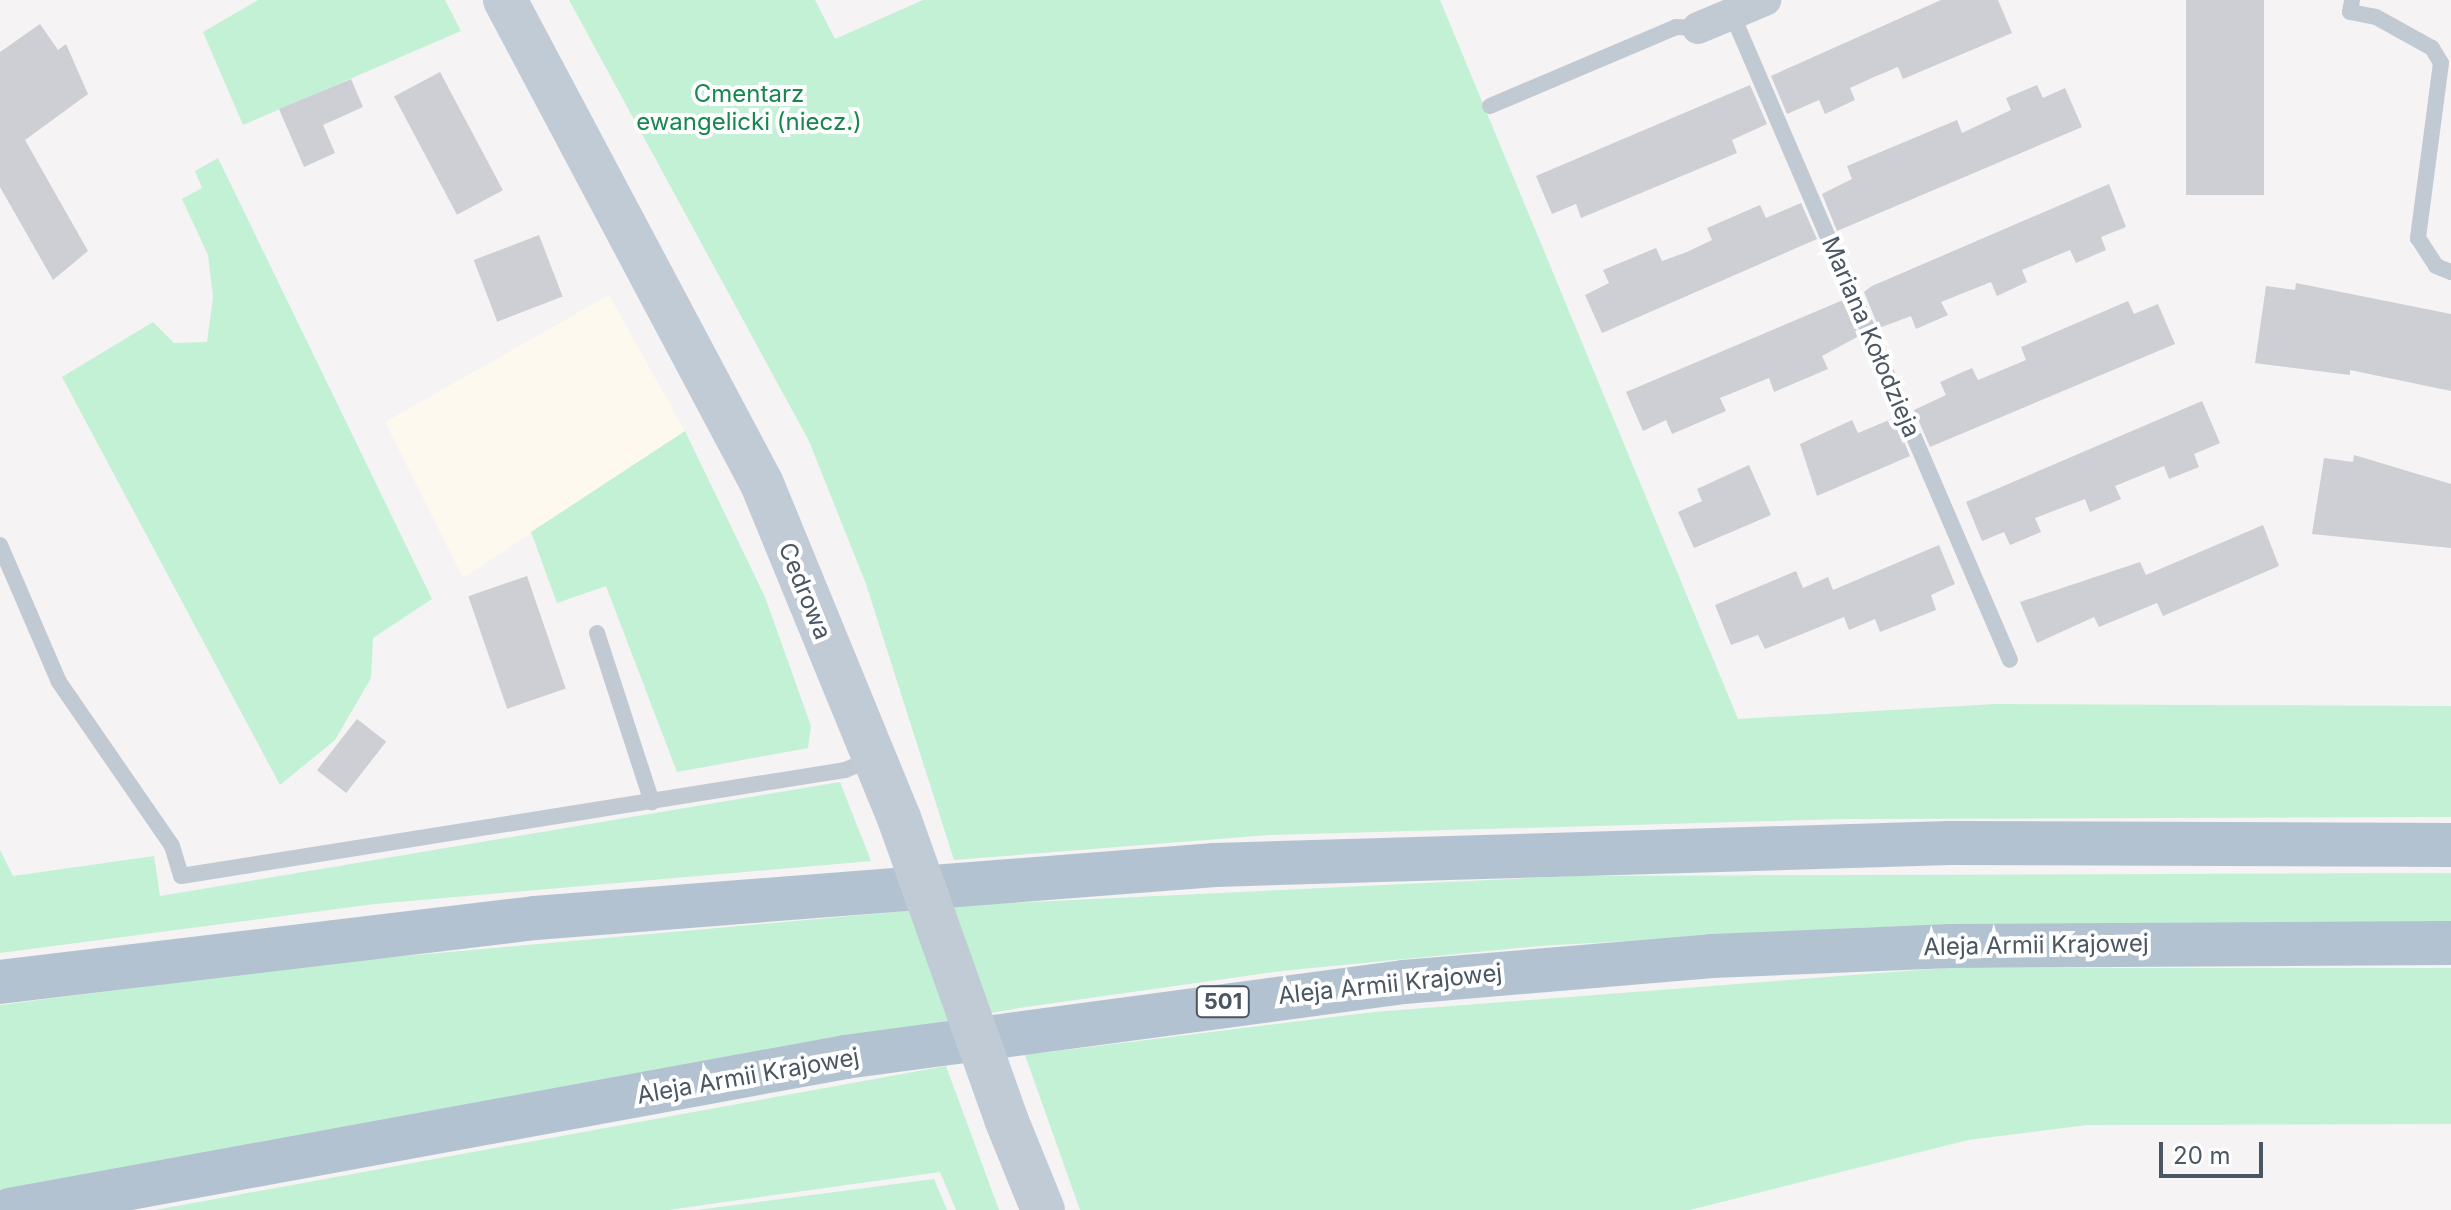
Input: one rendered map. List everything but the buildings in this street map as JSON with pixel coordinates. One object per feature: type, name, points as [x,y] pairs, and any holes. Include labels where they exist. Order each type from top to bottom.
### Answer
[{"type":"main road","points":[[0,982],[535,918],[1215,865],[1950,843],[2451,845]]},
{"type":"main road","name":"Aleja Armii Krajowej","points":[[10,1210],[906,1047],[1404,982],[1951,946],[2451,943]]},
{"type":"street","name":"Cedrowa","points":[[505,0],[762,484],[899,818],[1006,1119],[1043,1210]]},
{"type":"street","points":[[1698,28],[1765,0]]},
{"type":"lane","points":[[2352,0],[2350,12],[2376,17],[2432,48],[2441,63],[2418,238],[2436,266],[2451,272]]},
{"type":"lane","name":"Mariana Kołodzieja","points":[[1732,14],[2010,660]]},
{"type":"lane","points":[[1490,106],[1676,27],[1698,28]]},
{"type":"lane","points":[[0,545],[59,682],[172,846],[181,876],[652,802],[874,758]]},
{"type":"lane","points":[[597,633],[652,802]]},
{"type":"shaded area","points":[[609,295],[685,431],[463,578],[385,422]]},
{"type":"green space","points":[[258,0],[445,0],[461,31],[243,125],[203,32]]},
{"type":"green space","name":"Cmentarz ewangelicki (niecz.)","points":[[569,0],[815,0],[835,39],[923,0],[1440,0],[1738,719],[1995,704],[2451,706],[2451,817],[1845,819],[1269,835],[954,860],[866,584],[809,441]]},
{"type":"green space","points":[[218,158],[432,599],[373,638],[371,678],[335,740],[280,785],[62,377],[153,322],[174,343],[207,342],[213,297],[208,255],[182,199],[202,188],[195,171]]},
{"type":"green space","points":[[685,431],[765,597],[811,726],[808,748],[677,772],[606,586],[557,603],[531,532]]},
{"type":"green space","points":[[840,782],[871,861],[375,904],[0,953],[0,850],[13,876],[154,856],[160,896]]},
{"type":"green space","points":[[2451,873],[2451,922],[1873,927],[1540,946],[1281,971],[1019,1008],[0,1190],[0,1005],[339,962],[972,905],[1570,876]]},
{"type":"green space","points":[[1945,968],[2451,968],[2451,1124],[2087,1125],[1968,1140],[1690,1210],[1080,1210],[1025,1055],[1374,1012]]},
{"type":"green space","points":[[946,1066],[999,1210],[956,1210],[940,1172],[668,1210],[155,1210]]},
{"type":"green space","points":[[934,1179],[947,1210],[697,1210]]}]
